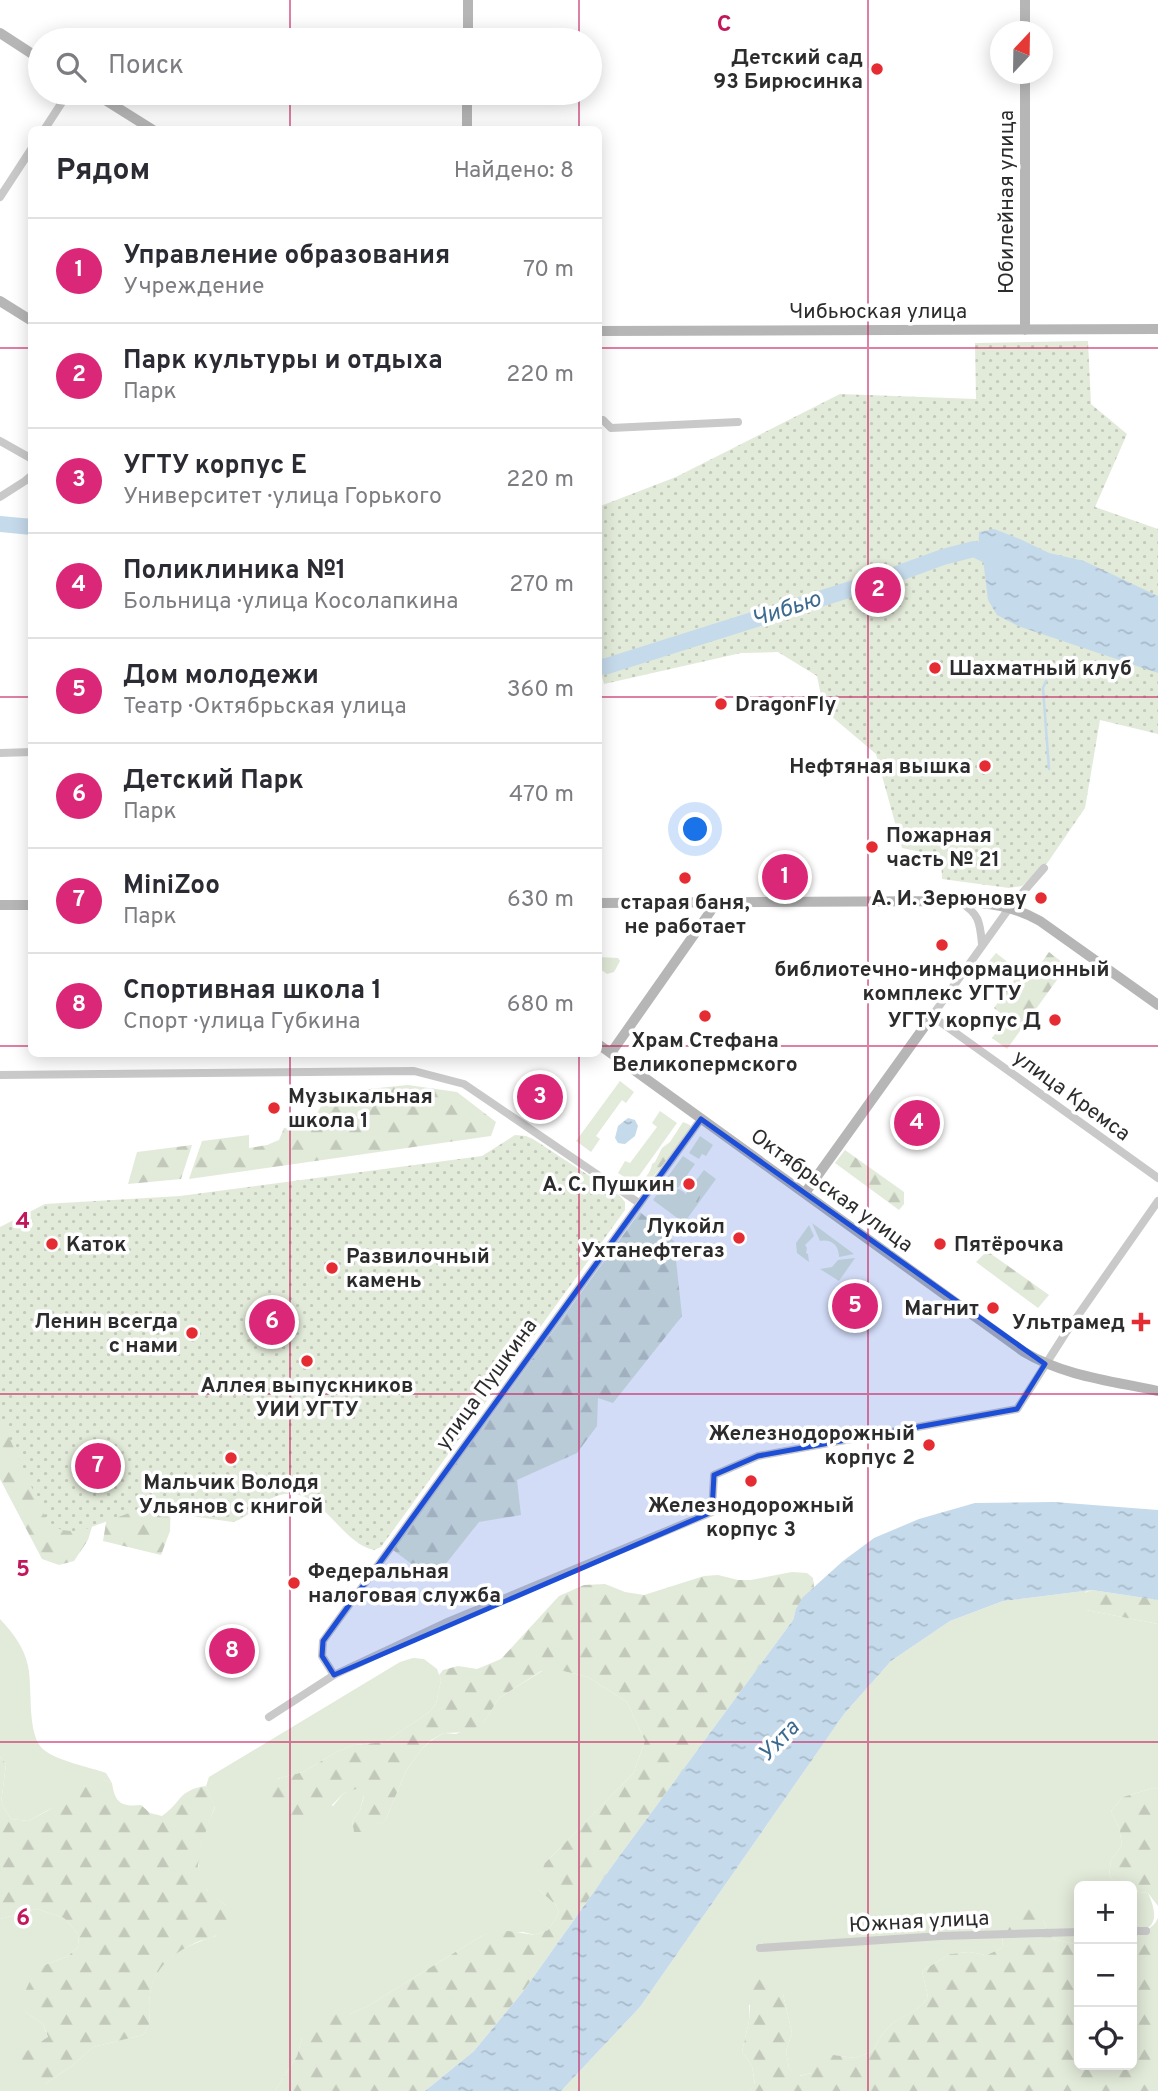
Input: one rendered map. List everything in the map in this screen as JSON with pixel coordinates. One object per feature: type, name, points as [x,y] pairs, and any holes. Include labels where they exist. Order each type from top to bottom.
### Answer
[{"type":"street","points":[[468,0],[468,28]]},
{"type":"street","points":[[1025,0],[1025,21]]},
{"type":"street","points":[[0,33],[28,51]]},
{"type":"street","name":"Юбилейная улица","points":[[1025,84],[1025,330]]},
{"type":"street","points":[[47,126],[60,105]]},
{"type":"street","points":[[113,105],[147,126]]},
{"type":"street","points":[[467,105],[467,126]]},
{"type":"street","points":[[0,197],[28,154]]},
{"type":"street","points":[[0,301],[28,318]]},
{"type":"street","name":"Чибьюская улица","points":[[602,331],[1158,329]]},
{"type":"street","points":[[602,420],[611,428],[738,422]]},
{"type":"street","points":[[0,441],[28,457]]},
{"type":"street","points":[[0,497],[28,478]]},
{"type":"street","points":[[0,753],[28,752]]},
{"type":"street","points":[[805,1193],[982,944],[1044,868]]},
{"type":"street","points":[[959,901],[972,910],[980,922],[982,944]]},
{"type":"street","points":[[602,903],[959,901],[1010,907],[1040,921],[1158,1005]]},
{"type":"street","points":[[611,1053],[717,902]]},
{"type":"street","points":[[0,905],[28,905]]},
{"type":"street","name":"улица Кремса","points":[[932,1016],[1158,1178]]},
{"type":"street","name":"Октябрьская улица","points":[[602,1047],[1024,1352],[1065,1371],[1158,1391]]},
{"type":"street","points":[[0,1076],[414,1071],[464,1084],[639,1203]]},
{"type":"street","name":"улица Пушкина","points":[[334,1675],[322,1656],[323,1641],[701,1119]]},
{"type":"street","points":[[269,1717],[334,1675],[445,1623],[712,1511],[714,1475],[758,1456],[1017,1409],[1045,1364],[1158,1202]]},
{"type":"street","points":[[1137,1931],[1146,1931]]},
{"type":"street","name":"Южная улица","points":[[760,1948],[942,1936],[1074,1933]]},
{"type":"highlighted area","points":[[701,1119],[1045,1364],[1017,1409],[758,1456],[714,1475],[712,1512],[334,1675],[322,1656],[323,1641]]},
{"type":"green space","points":[[1088,341],[1091,404],[1127,434],[1095,507],[1158,529],[1158,734],[1100,720],[1085,808],[1048,862],[1022,886],[1009,888],[942,879],[941,856],[902,848],[876,754],[824,710],[817,676],[778,652],[741,653],[604,684],[602,676],[602,505],[676,477],[840,394],[976,399],[975,343]]},
{"type":"green space","points":[[1049,952],[1067,966],[1007,1049],[992,1038],[1007,1018],[994,1008],[1027,962],[1037,969]]},
{"type":"green space","points":[[996,953],[1009,963],[1002,973],[998,974],[986,965]]},
{"type":"green space","points":[[602,957],[618,958],[620,961],[614,972],[607,974],[602,970]]},
{"type":"green space","points":[[620,1081],[634,1092],[626,1103],[622,1100],[596,1136],[600,1139],[591,1152],[576,1141]]},
{"type":"green space","points":[[408,1085],[457,1092],[496,1122],[491,1136],[189,1179],[202,1141],[249,1135],[249,1148],[267,1145],[279,1140],[284,1128],[310,1125],[329,1093]]},
{"type":"green space","points":[[660,1111],[677,1123],[634,1183],[618,1173],[625,1161],[630,1163],[657,1127],[652,1123]]},
{"type":"green space","points":[[683,1122],[690,1125],[691,1129],[642,1191],[639,1189],[652,1164]]},
{"type":"green space","points":[[515,1135],[533,1139],[620,1196],[625,1202],[625,1210],[381,1547],[374,1550],[361,1545],[319,1506],[295,1494],[274,1497],[233,1522],[140,1509],[78,1532],[55,1527],[45,1517],[0,1417],[0,1227],[45,1204],[180,1196],[482,1156]]},
{"type":"green space","points":[[700,1136],[713,1145],[706,1156],[702,1154],[699,1159],[689,1153]]},
{"type":"green space","points":[[192,1145],[181,1179],[128,1184],[137,1152]]},
{"type":"green space","points":[[845,1150],[904,1192],[904,1204],[899,1210],[835,1163]]},
{"type":"green space","points":[[683,1156],[695,1164],[678,1188],[666,1179]]},
{"type":"green space","points":[[704,1170],[716,1179],[684,1223],[653,1200],[665,1183],[684,1196]]},
{"type":"green space","points":[[679,1189],[685,1193],[685,1197],[691,1196],[692,1191],[696,1190],[700,1197],[688,1214],[681,1207],[670,1203],[674,1190]]},
{"type":"green space","points":[[640,1212],[674,1241],[682,1316],[613,1403],[598,1398],[597,1426],[577,1453],[517,1480],[521,1515],[479,1522],[433,1580],[393,1550]]},
{"type":"green space","points":[[812,1223],[854,1254],[839,1257],[834,1244],[820,1241]]},
{"type":"green space","points":[[809,1225],[814,1236],[805,1245],[809,1262],[797,1253],[796,1243]]},
{"type":"green space","points":[[987,1251],[1049,1295],[1038,1308],[976,1262]]},
{"type":"green space","points":[[855,1258],[839,1281],[820,1269],[832,1267],[838,1260]]},
{"type":"green space","points":[[0,1313],[96,1513],[88,1540],[74,1561],[59,1565],[42,1559],[0,1479]]},
{"type":"green space","points":[[171,1491],[170,1531],[161,1555],[103,1541],[110,1499]]},
{"type":"green space","points":[[792,1572],[807,1573],[813,1578],[814,1587],[800,1602],[793,1620],[525,1989],[474,2051],[425,2091],[275,2091],[297,2056],[302,2038],[311,2023],[321,2014],[350,2014],[368,2006],[483,1935],[508,1931],[535,1935],[548,1930],[559,1913],[556,1905],[539,1890],[539,1878],[545,1863],[633,1774],[645,1741],[627,1702],[588,1677],[563,1671],[541,1671],[499,1698],[484,1722],[469,1732],[444,1733],[431,1740],[406,1771],[386,1819],[371,1832],[354,1832],[352,1821],[360,1810],[364,1796],[359,1788],[344,1793],[316,1821],[298,1823],[280,1809],[271,1795],[277,1779],[303,1772],[338,1751],[354,1745],[385,1742],[429,1712],[436,1704],[441,1680],[439,1675],[443,1670],[458,1666],[477,1669],[501,1659],[559,1596],[584,1585],[605,1584],[625,1592],[644,1595],[704,1576],[718,1575],[751,1580]]},
{"type":"green space","points":[[1092,1590],[1085,1592],[1086,1610],[1158,1624],[1158,1789],[1123,1797],[1111,1811],[1119,1828],[1122,1845],[1111,1860],[1109,1876],[1114,1881],[1074,1881],[1074,1944],[1053,1939],[1043,1920],[1003,1931],[1002,1948],[987,1955],[969,1952],[950,1954],[922,1971],[928,1997],[916,2010],[889,2027],[873,2051],[855,2058],[834,2055],[811,2073],[799,2076],[789,2068],[786,2051],[792,2033],[783,1994],[749,2005],[749,2021],[742,2052],[752,2066],[755,2085],[750,2091],[561,2091],[640,2007],[844,1714],[891,1661],[950,1621],[1003,1601]]},
{"type":"green space","points":[[1092,1590],[1158,1600],[1158,1624],[1086,1610],[1081,1605],[1079,1595]]},
{"type":"green space","points":[[0,1619],[17,1641],[26,1659],[32,1723],[38,1743],[57,1757],[106,1773],[112,1783],[103,1780],[28,1821],[11,1819],[1,1803],[6,1764],[0,1757]]},
{"type":"green space","points":[[413,1658],[424,1659],[437,1669],[441,1680],[436,1704],[429,1712],[385,1742],[354,1745],[338,1751],[303,1772],[277,1779],[333,1806],[344,1793],[359,1787],[364,1795],[360,1810],[352,1821],[354,1831],[371,1831],[386,1819],[406,1771],[432,1740],[444,1733],[456,1734],[484,1722],[499,1698],[542,1671],[563,1671],[588,1677],[627,1702],[645,1741],[633,1774],[545,1863],[539,1890],[556,1905],[559,1913],[548,1930],[535,1935],[523,1932],[483,1935],[368,2006],[350,2014],[328,2014],[302,2038],[297,2056],[275,2091],[0,2091],[0,1919],[37,1909],[64,1918],[78,1934],[79,1946],[68,1956],[42,1966],[25,2012],[43,2024],[48,2038],[45,2084],[72,2066],[93,2047],[143,2035],[150,2023],[151,1989],[156,1976],[172,1956],[216,1936],[225,1905],[208,1891],[199,1871],[200,1849],[215,1807],[206,1786],[209,1777],[400,1662]]},
{"type":"green space","points":[[0,1757],[6,1764],[1,1803],[11,1819],[28,1821],[91,1782],[103,1780],[112,1783],[120,1802],[141,1805],[150,1813],[162,1816],[190,1790],[206,1786],[215,1806],[202,1842],[198,1866],[207,1890],[225,1905],[230,1922],[216,1936],[180,1951],[162,1967],[152,1986],[150,2023],[143,2035],[93,2047],[72,2066],[45,2084],[26,2084],[16,2066],[22,2054],[48,2037],[43,2024],[25,2012],[22,1998],[30,1981],[42,1966],[68,1956],[79,1946],[78,1934],[64,1918],[37,1909],[0,1919]]},
{"type":"green space","points":[[1158,1789],[1158,1906],[1148,1893],[1137,1892],[1137,1881],[1114,1881],[1109,1876],[1111,1860],[1122,1845],[1119,1828],[1111,1811],[1123,1797]]},
{"type":"green space","points":[[1137,1892],[1148,1893],[1154,1915],[1151,1925],[1137,1933]]},
{"type":"green space","points":[[1023,1904],[1043,1920],[1053,1939],[1074,1944],[1074,2070],[1137,2070],[1137,1933],[1150,1927],[1158,1918],[1158,2091],[750,2091],[755,2084],[752,2066],[742,2052],[749,2021],[751,1988],[758,1973],[774,1976],[783,1994],[792,2033],[786,2051],[789,2068],[800,2076],[811,2073],[819,2058],[834,2055],[855,2058],[873,2051],[889,2027],[915,2010],[928,1997],[922,1971],[950,1954],[969,1952],[987,1955],[1002,1948],[1008,1911]]},
{"type":"water","points":[[994,529],[1049,553],[1084,561],[1158,596],[1158,673],[1018,626],[997,615],[988,600],[983,559],[978,557],[979,532]]},
{"type":"water","points":[[628,1118],[635,1120],[638,1126],[635,1136],[625,1144],[618,1143],[615,1138],[618,1126]]},
{"type":"water","name":"Ухта","points":[[1054,1502],[1158,1510],[1158,1600],[1092,1590],[1003,1601],[950,1621],[891,1661],[844,1714],[640,2007],[561,2091],[425,2091],[474,2051],[525,1989],[793,1620],[803,1597],[843,1561],[874,1538],[919,1519],[975,1503]]},
{"type":"waterway","name":"Чибью","points":[[0,524],[28,527]]},
{"type":"waterway","name":"Чибью","points":[[602,667],[883,579],[943,557],[974,549],[995,559]]},
{"type":"waterway","points":[[1046,681],[1043,688],[1049,769]]},
{"type":"place","name":"Детский сад 93 Бирюсинка","points":[[877,69]]},
{"type":"place","name":"Парк культуры и отдыха","points":[[878,590]]},
{"type":"place","name":"Шахматный клуб","points":[[935,668]]},
{"type":"place","name":"DragonFly","points":[[721,704]]},
{"type":"place","name":"Нефтяная вышка","points":[[985,766]]},
{"type":"place","name":"Пожарная часть № 21","points":[[872,847]]},
{"type":"place","name":"Управление образования","points":[[785,877]]},
{"type":"place","name":"старая баня, не работает","points":[[685,878]]},
{"type":"place","name":"А. И. Зерюнову","points":[[1041,898]]},
{"type":"place","name":"библиотечно-информационный комплекс УГТУ","points":[[942,945]]},
{"type":"place","name":"Храм Стефана Великопермского","points":[[705,1016]]},
{"type":"place","name":"УГТУ корпус Д","points":[[1055,1020]]},
{"type":"place","name":"УГТУ корпус Е","points":[[540,1097]]},
{"type":"place","name":"Музыкальная школа 1","points":[[274,1108]]},
{"type":"place","name":"Поликлиника №1","points":[[917,1123]]},
{"type":"place","name":"А. С. Пушкин","points":[[689,1184]]},
{"type":"place","name":"Лукойл Ухтанефтегаз","points":[[739,1238]]},
{"type":"place","name":"Каток","points":[[52,1244]]},
{"type":"place","name":"Пятёрочка","points":[[940,1244]]},
{"type":"place","name":"Развилочный камень","points":[[332,1268]]},
{"type":"place","name":"Дом молодежи","points":[[855,1306]]},
{"type":"place","name":"Магнит","points":[[993,1308]]},
{"type":"place","name":"Детский Парк","points":[[272,1322]]},
{"type":"place","name":"Ультрамед","points":[[1141,1322]]},
{"type":"place","name":"Ленин всегда с нами","points":[[192,1333]]},
{"type":"place","name":"Аллея выпускников УИИ УГТУ","points":[[307,1361]]},
{"type":"place","name":"Железнодорожный корпус 2","points":[[929,1445]]},
{"type":"place","name":"Мальчик Володя Ульянов с книгой","points":[[231,1458]]},
{"type":"place","name":"MiniZoo","points":[[98,1466]]},
{"type":"place","name":"Железнодорожный корпус 3","points":[[751,1481]]},
{"type":"place","name":"Федеральная налоговая служба","points":[[294,1583]]},
{"type":"place","name":"Спортивная школа 1","points":[[232,1651]]}]
